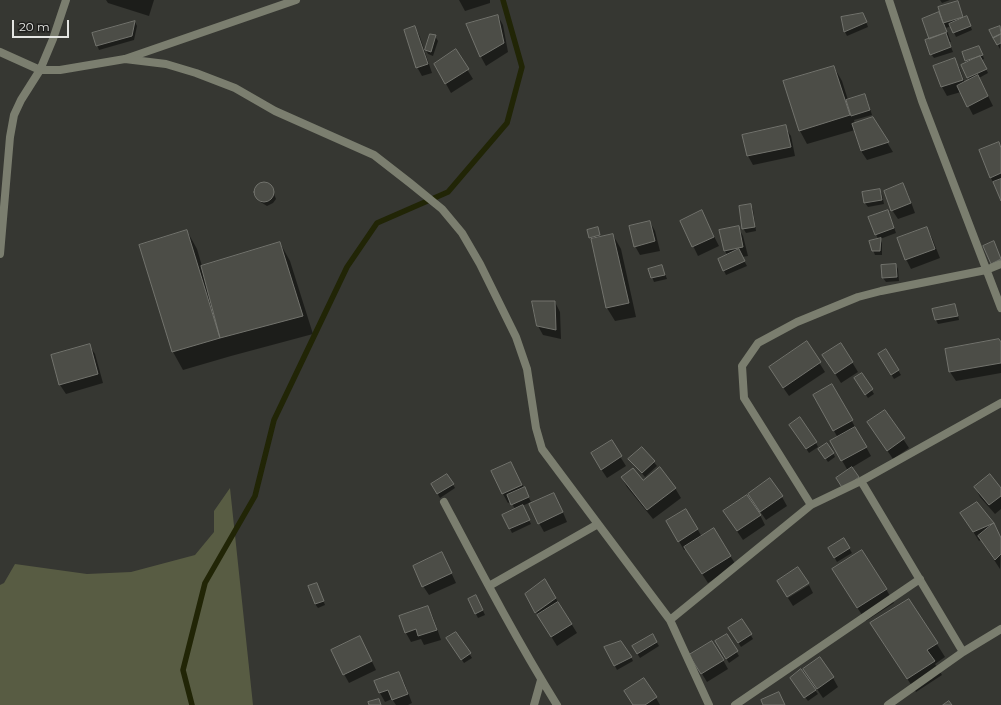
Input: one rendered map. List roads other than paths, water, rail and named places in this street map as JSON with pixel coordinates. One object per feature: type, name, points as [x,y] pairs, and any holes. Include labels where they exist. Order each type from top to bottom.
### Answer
[{"type":"street","points":[[0,254],[10,137],[14,115],[21,100],[40,70],[53,40],[66,0]]},
{"type":"street","points":[[0,52],[40,70],[60,70],[125,59],[296,0]]},
{"type":"street","points":[[889,0],[922,101],[1001,308]]},
{"type":"street","points":[[125,59],[166,64],[196,73],[235,88],[274,111],[374,155],[442,209],[462,233],[480,264],[516,337],[528,369],[536,428],[542,449],[670,620],[709,705]]},
{"type":"street","points":[[811,505],[744,398],[742,366],[758,343],[797,322],[858,297],[986,270],[1001,264]]},
{"type":"street","points":[[670,620],[811,505],[861,481],[1001,403]]},
{"type":"street","points":[[861,481],[963,652]]},
{"type":"street","points":[[444,502],[541,680],[557,705]]},
{"type":"street","points":[[489,586],[598,524]]},
{"type":"street","points":[[735,705],[920,579]]},
{"type":"street","points":[[888,705],[963,652],[1001,629]]},
{"type":"street","points":[[534,705],[541,680]]},
{"type":"waterway","points":[[192,705],[183,670],[205,583],[255,496],[274,420],[347,267],[377,223],[448,192],[507,123],[522,67],[503,0]]}]
